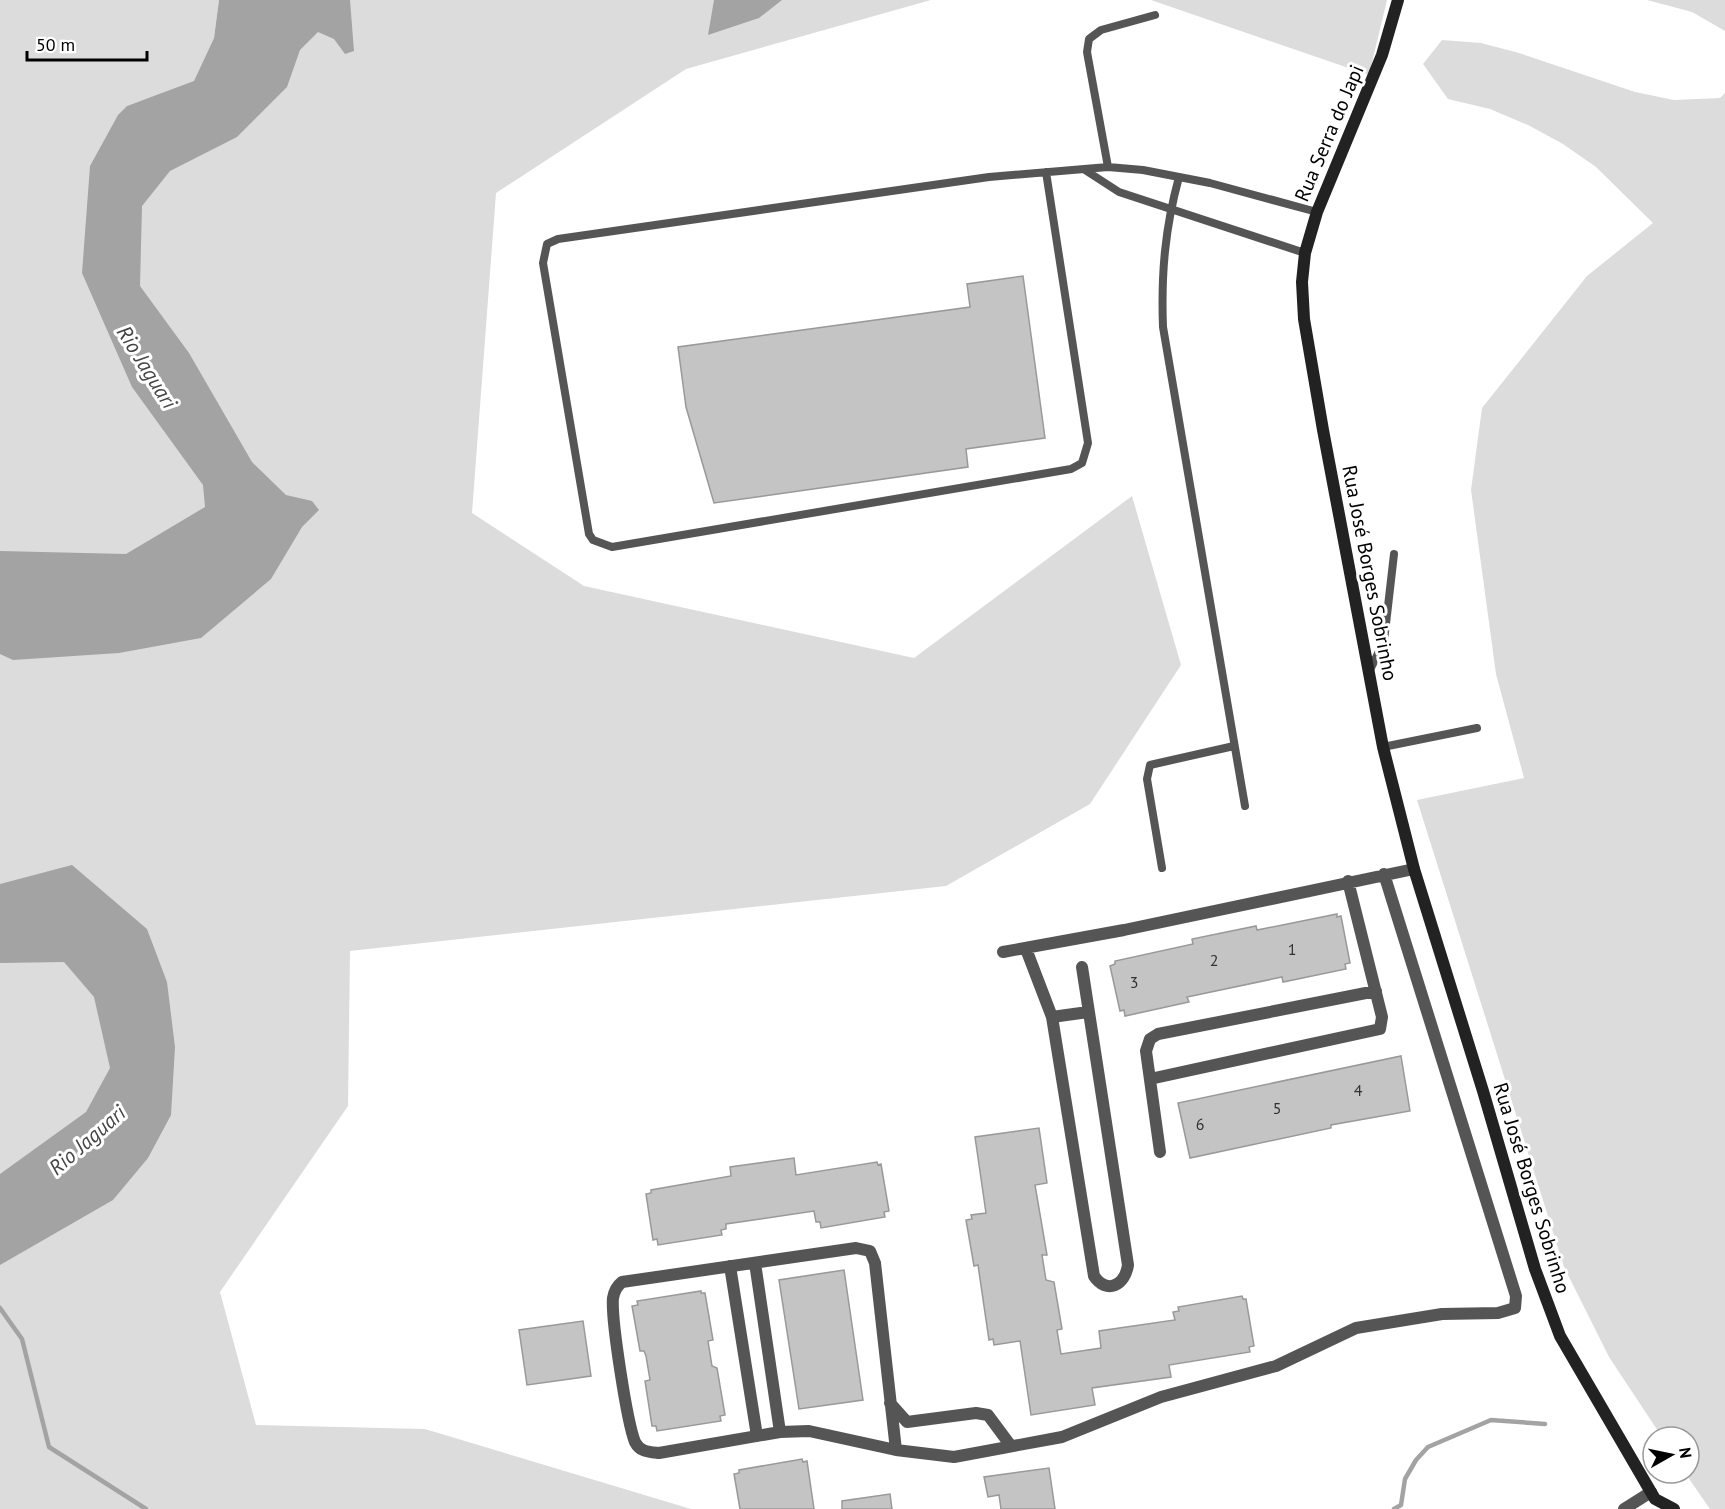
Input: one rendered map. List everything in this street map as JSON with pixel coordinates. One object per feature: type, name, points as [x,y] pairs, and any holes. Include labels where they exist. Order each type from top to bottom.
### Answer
[{"type":"street","name":"Rua Serra do Japi","points":[[1302,282],[1305,253],[1317,212],[1382,55],[1398,0]]},
{"type":"street","name":"Rua José Borges Sobrinho","points":[[1302,282],[1306,330],[1368,673],[1383,747],[1414,869],[1544,1296],[1560,1336],[1653,1500]]},
{"type":"street","points":[[1003,952],[1135,928],[1414,869]]},
{"type":"street","points":[[896,1450],[875,1263],[870,1251],[856,1248],[622,1282],[617,1287],[614,1306],[624,1391],[635,1442],[647,1452],[659,1453],[780,1432],[809,1431],[896,1450],[954,1456],[1062,1437],[1161,1397],[1276,1366],[1356,1328],[1442,1314],[1498,1313],[1515,1308],[1516,1296],[1384,874]]},
{"type":"street","points":[[1150,1079],[1380,1029],[1382,1017],[1348,882]]},
{"type":"street","points":[[1026,949],[1052,1017],[1094,1276],[1099,1284],[1110,1287],[1120,1284],[1126,1277],[1128,1265],[1082,967]]},
{"type":"street","points":[[1160,1152],[1147,1044],[1158,1034],[1376,991]]},
{"type":"street","points":[[1052,1017],[1088,1012]]},
{"type":"street","points":[[755,1263],[780,1432]]},
{"type":"street","points":[[730,1266],[757,1436]]},
{"type":"street","points":[[890,1403],[907,1422],[976,1413],[988,1415],[1011,1446]]},
{"type":"street","points":[[1624,1509],[1653,1500],[1674,1509]]},
{"type":"lane","points":[[1108,167],[1087,52],[1089,39],[1101,30],[1155,15]]},
{"type":"lane","points":[[1046,172],[1088,443],[1082,463],[1071,469],[612,547],[593,540],[589,534],[543,263],[548,244],[569,238],[989,177],[1046,172],[1085,170],[1108,167],[1179,177],[1317,212]]},
{"type":"lane","points":[[1085,170],[1119,192],[1305,253]]},
{"type":"lane","points":[[1179,177],[1170,208],[1161,279],[1163,327],[1245,806]]},
{"type":"lane","points":[[1368,673],[1384,640],[1394,554]]},
{"type":"lane","points":[[1383,747],[1477,728]]},
{"type":"lane","points":[[1162,868],[1147,779],[1150,765],[1234,746]]},
{"type":"shaded area","points":[[0,0],[219,0],[214,38],[194,82],[127,106],[198,100],[264,0],[931,0],[686,69],[496,193],[472,513],[584,586],[914,658],[1132,496],[1181,665],[1090,804],[946,886],[350,951],[348,1106],[220,1292],[256,1425],[425,1429],[691,1509],[0,1509]]},
{"type":"shaded area","points":[[1151,0],[1387,0],[1369,75]]},
{"type":"shaded area","points":[[1647,0],[1725,0],[1725,31],[1692,12]]},
{"type":"shaded area","points":[[1442,40],[1481,43],[1519,53],[1635,92],[1674,100],[1720,98],[1725,93],[1725,1509],[1710,1509],[1693,1485],[1701,1485],[1701,1425],[1654,1425],[1609,1357],[1564,1267],[1417,800],[1524,778],[1496,674],[1471,490],[1482,408],[1587,276],[1653,223],[1596,167],[1563,144],[1528,125],[1490,109],[1448,99],[1423,64]]},
{"type":"water","name":"Rio Jaguari","points":[[219,0],[350,0],[354,51],[345,54],[334,39],[318,32],[300,50],[287,87],[237,137],[170,171],[142,206],[140,286],[189,353],[252,462],[286,495],[312,501],[319,510],[302,527],[271,579],[201,638],[119,653],[13,660],[0,654],[0,551],[126,554],[205,507],[203,485],[132,387],[82,273],[90,166],[118,115],[127,106],[194,81],[214,38]]},
{"type":"water","points":[[714,0],[782,0],[759,18],[708,35]]},
{"type":"water","name":"Rio Jaguari","points":[[72,865],[147,929],[167,982],[175,1047],[171,1115],[148,1158],[113,1200],[0,1265],[0,1174],[86,1112],[110,1068],[94,997],[64,962],[0,963],[0,884]]},
{"type":"building","points":[[1023,276],[1045,438],[966,449],[968,467],[714,503],[686,407],[678,347],[970,307],[967,284]]},
{"type":"building","points":[[1337,914],[1337,917],[1341,916],[1350,963],[1345,964],[1346,969],[1283,982],[1282,977],[1187,997],[1189,1002],[1125,1016],[1124,1010],[1120,1011],[1110,966],[1115,964],[1115,961],[1193,944],[1192,939],[1256,926],[1257,930]]},
{"type":"building","points":[[1401,1056],[1410,1111],[1331,1125],[1331,1128],[1190,1158],[1178,1103]]},
{"type":"building","points":[[1039,1128],[1047,1183],[1035,1185],[1047,1255],[1042,1255],[1046,1280],[1054,1282],[1062,1329],[1057,1330],[1061,1354],[1101,1348],[1099,1331],[1175,1320],[1173,1312],[1179,1311],[1178,1307],[1242,1296],[1246,1299],[1254,1346],[1249,1347],[1250,1352],[1169,1365],[1171,1377],[1092,1388],[1095,1405],[1031,1415],[1020,1341],[994,1345],[993,1339],[989,1340],[978,1265],[974,1266],[966,1220],[972,1219],[971,1215],[986,1213],[975,1137]]},
{"type":"building","points":[[794,1158],[796,1175],[877,1162],[878,1165],[881,1164],[889,1211],[884,1212],[885,1217],[821,1228],[820,1222],[816,1222],[814,1211],[726,1224],[726,1229],[721,1230],[722,1235],[658,1245],[657,1239],[653,1240],[646,1194],[651,1193],[651,1190],[731,1176],[730,1167]]},
{"type":"building","points":[[844,1270],[863,1400],[799,1409],[779,1280]]},
{"type":"building","points":[[701,1291],[705,1293],[713,1340],[708,1341],[712,1366],[717,1368],[725,1415],[720,1416],[721,1421],[657,1431],[656,1426],[652,1426],[645,1381],[650,1380],[646,1356],[644,1351],[640,1351],[632,1306],[638,1305],[637,1301]]},
{"type":"building","points":[[583,1321],[591,1376],[527,1385],[519,1330]]},
{"type":"building","points":[[802,1459],[803,1462],[807,1461],[814,1509],[740,1509],[734,1474],[739,1473],[739,1470]]},
{"type":"building","points":[[1049,1468],[1055,1509],[1001,1509],[999,1495],[988,1497],[984,1477]]},
{"type":"building","points":[[890,1494],[892,1509],[842,1509],[842,1501]]},
{"type":"waterway","points":[[0,1308],[22,1339],[49,1447],[146,1509]]},
{"type":"waterway","points":[[1394,1509],[1401,1505],[1405,1479],[1416,1460],[1428,1447],[1491,1420],[1545,1424]]}]
